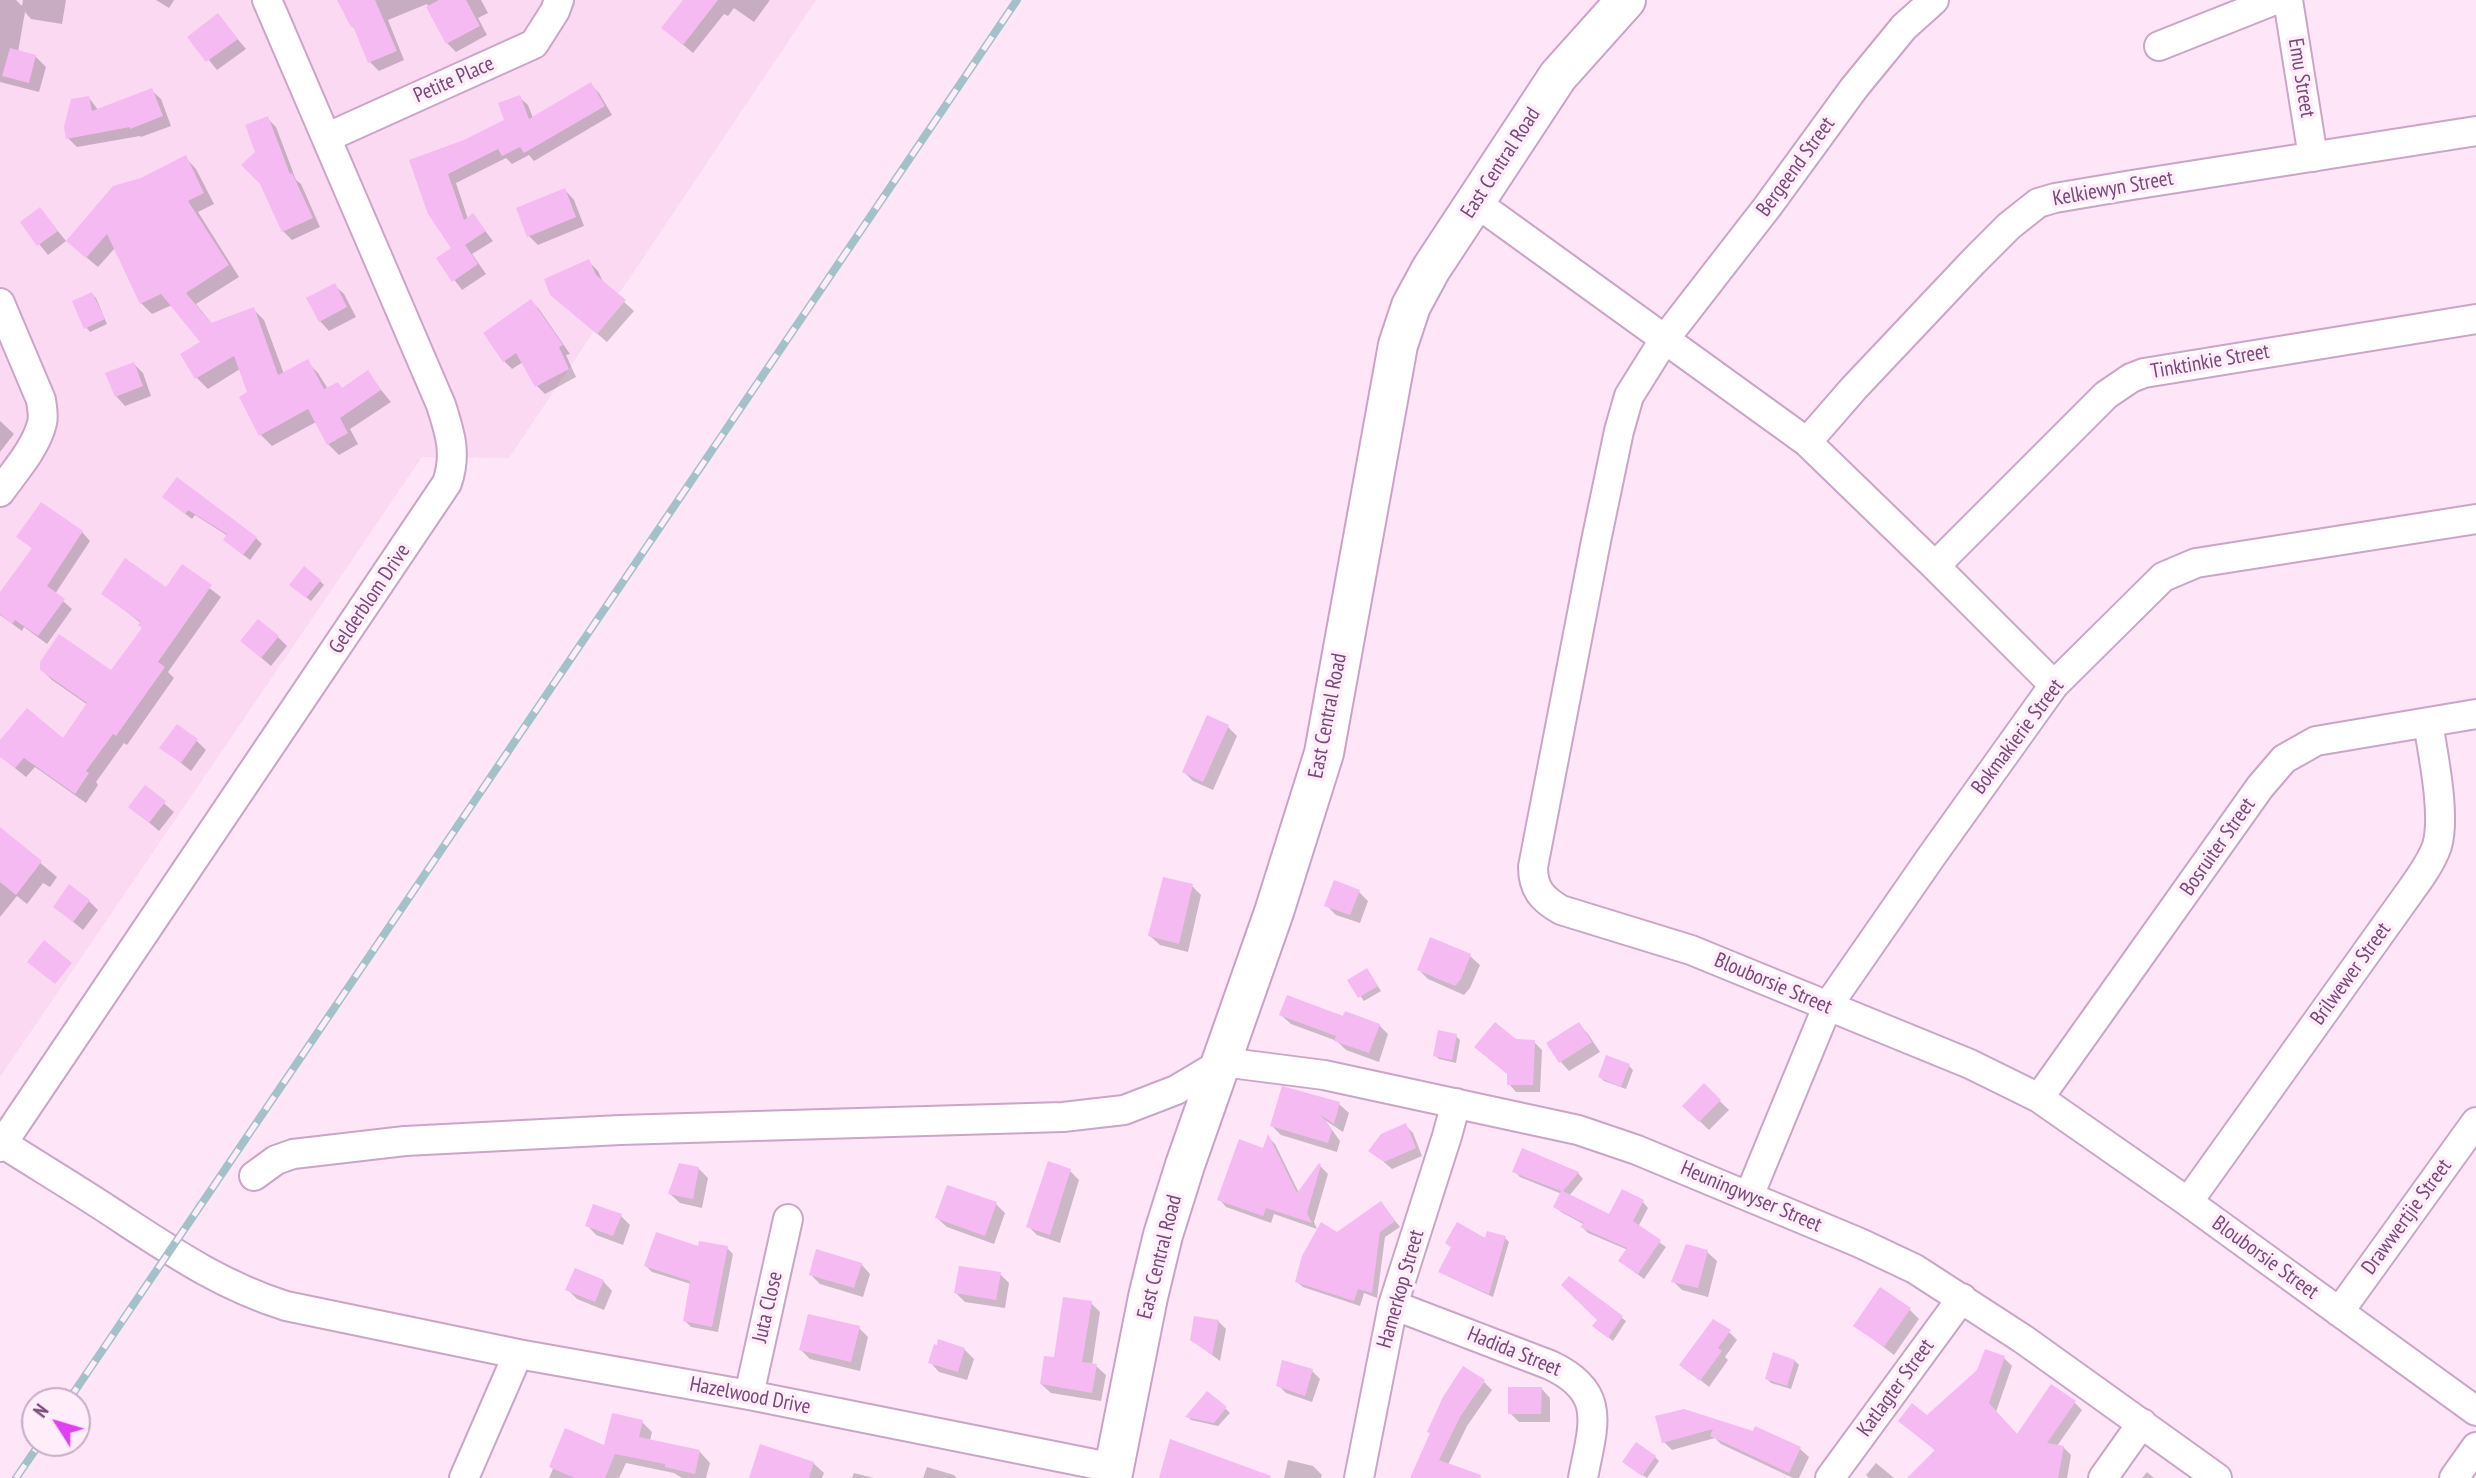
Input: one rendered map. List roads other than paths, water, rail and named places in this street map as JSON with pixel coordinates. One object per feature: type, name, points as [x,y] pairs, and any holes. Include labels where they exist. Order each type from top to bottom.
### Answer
[{"type":"street","name":"Gelderblom Drive","points":[[1,1145],[390,569],[447,483],[451,471],[454,450],[441,405],[267,0]]},
{"type":"street","name":"Petite Place","points":[[328,137],[534,44],[559,0]]},
{"type":"street","name":"East Central Road","points":[[1113,1473],[1163,1235],[1296,846],[1324,753],[1398,345],[1418,290],[1558,76],[1626,0]]},
{"type":"street","name":"Bergeend Street","points":[[1664,340],[1877,59],[1904,27],[1934,0]]},
{"type":"street","points":[[2159,46],[2275,0]]},
{"type":"street","name":"Emu Street","points":[[2288,0],[2313,157]]},
{"type":"street","name":"Kelkiewyn Street","points":[[1807,442],[1973,262],[2009,226],[2038,203],[2055,198],[2476,131]]},
{"type":"street","points":[[1475,202],[1807,442],[2054,685]]},
{"type":"street","points":[[0,303],[41,400],[43,413],[42,424],[36,436],[0,492]]},
{"type":"street","name":"Tinktinkie Street","points":[[1936,566],[2106,395],[2131,377],[2199,363],[2476,319]]},
{"type":"street","name":"Blouborsie Street","points":[[1664,340],[1629,396],[1619,431],[1532,867],[1538,892],[1547,902],[1561,910],[1691,950],[1970,1064],[2039,1098],[2188,1202],[2476,1411]]},
{"type":"street","name":"Bokmakierie Street","points":[[1749,1196],[1827,1007],[2054,685],[2163,577],[2196,563],[2476,519]]},
{"type":"street","name":"Bosruiter Street","points":[[2039,1098],[2260,787],[2284,759],[2316,741],[2476,715]]},
{"type":"street","name":"Brilwewer Street","points":[[2188,1202],[2432,857],[2440,829],[2428,722]]},
{"type":"street","points":[[254,1176],[276,1160],[293,1154],[404,1141],[620,1130],[1063,1117],[1124,1110],[1176,1090],[1223,1062]]},
{"type":"street","name":"Heuningwyser Street","points":[[1223,1062],[1324,1075],[1578,1129],[1749,1196],[1893,1257],[1962,1298],[2217,1478]]},
{"type":"street","name":"Hamerkop Street","points":[[1359,1478],[1393,1305],[1456,1103]]},
{"type":"street","name":"Drawwertjie Street","points":[[2339,1312],[2476,1122]]},
{"type":"street","name":"Hazelwood Drive","points":[[1,1145],[222,1282],[286,1306],[518,1354],[749,1395],[1113,1473]]},
{"type":"street","name":"Juta Close","points":[[749,1395],[788,1219]]},
{"type":"street","name":"Katlagter Street","points":[[1830,1478],[1962,1298]]},
{"type":"street","name":"Hadida Street","points":[[1393,1305],[1550,1365],[1579,1382],[1585,1389],[1592,1408],[1592,1425],[1583,1478]]},
{"type":"street","points":[[464,1478],[518,1354]]},
{"type":"street","points":[[2103,1478],[2142,1423]]},
{"type":"street","points":[[2454,1478],[2476,1447]]},
{"type":"railway","points":[[77,1387],[1017,0]]},
{"type":"railway","points":[[16,1478],[30,1457]]}]
